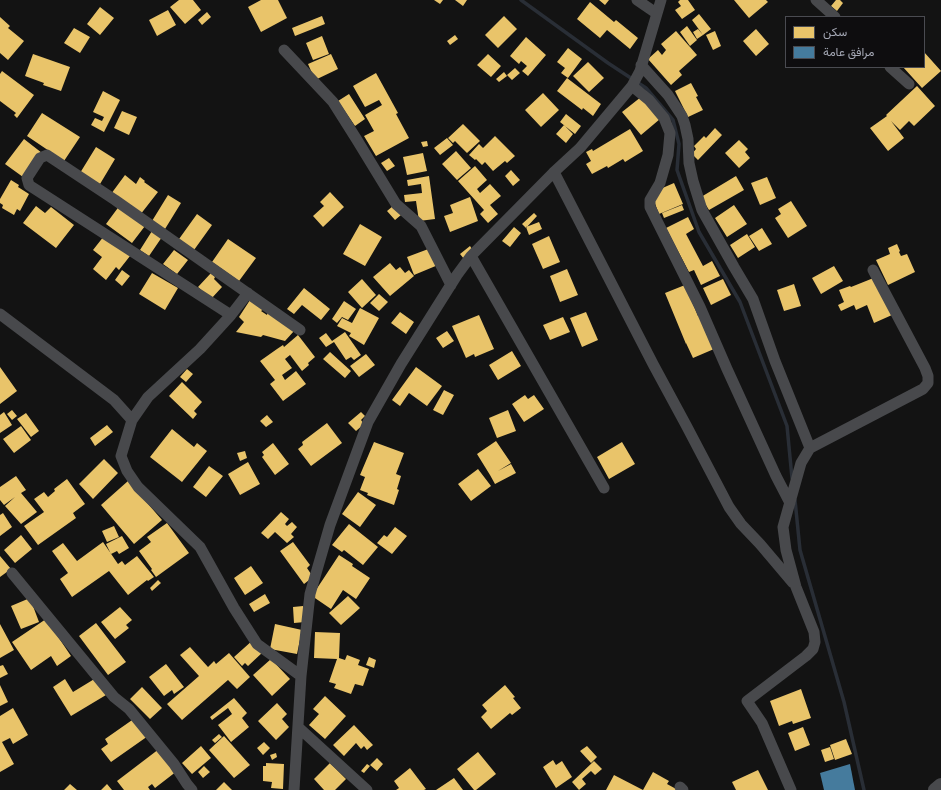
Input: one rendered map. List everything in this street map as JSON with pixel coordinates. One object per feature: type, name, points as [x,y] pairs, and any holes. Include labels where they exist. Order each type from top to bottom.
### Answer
[{"type":"street","points":[[637,0],[656,13]]},
{"type":"street","points":[[294,790],[301,676],[310,594],[330,525],[368,422],[401,364],[471,256],[554,172],[580,148],[633,84],[641,68],[661,0]]},
{"type":"street","points":[[816,0],[835,16]]},
{"type":"street","points":[[284,50],[333,102],[396,204],[421,226],[451,285]]},
{"type":"street","points":[[641,68],[668,96],[682,116],[688,139],[689,163],[702,210],[753,299],[775,361],[810,448]]},
{"type":"street","points":[[891,68],[909,84]]},
{"type":"street","points":[[633,84],[664,118],[670,133],[668,155],[660,182],[650,200],[650,207],[700,307],[776,476],[790,502]]},
{"type":"street","points":[[231,316],[29,185],[27,178],[40,158],[48,155],[116,200],[300,330]]},
{"type":"street","points":[[554,172],[729,507],[741,524],[796,587]]},
{"type":"street","points":[[471,256],[604,488]]},
{"type":"street","points":[[791,790],[762,723],[747,701],[806,656],[813,649],[815,642],[814,632],[796,587],[786,550],[783,528],[801,464],[810,448],[923,389],[928,383],[928,376],[925,368],[873,270]]},
{"type":"street","points":[[248,293],[231,316],[200,349],[148,397],[132,420],[121,456],[127,471],[138,487],[200,547],[234,608],[257,644],[301,676]]},
{"type":"street","points":[[0,314],[114,400],[132,420]]},
{"type":"street","points":[[12,574],[114,697],[129,709],[174,764],[192,790]]},
{"type":"street","points":[[298,726],[367,790]]},
{"type":"street","points":[[935,790],[941,785]]},
{"type":"building: سكن","points":[[179,0],[193,0],[201,10],[185,24],[170,7]]},
{"type":"building: سكن","points":[[261,0],[278,0],[287,18],[261,32],[248,7]]},
{"type":"building: سكن","points":[[434,0],[443,0],[440,4]]},
{"type":"building: سكن","points":[[455,0],[467,0],[463,6]]},
{"type":"building: سكن","points":[[599,0],[609,0],[605,5]]},
{"type":"building: سكن","points":[[680,0],[688,0],[695,10],[682,19],[675,10],[681,6],[678,2]]},
{"type":"building: سكن","points":[[734,0],[766,0],[768,2],[749,18]]},
{"type":"building: سكن","points":[[836,0],[840,0],[843,3],[837,11],[831,6]]},
{"type":"building: سكن","points":[[590,2],[614,22],[616,20],[638,38],[630,49],[607,30],[600,38],[577,19]]},
{"type":"building: سكن","points":[[100,7],[114,18],[100,35],[87,24]]},
{"type":"building: سكن","points":[[168,10],[176,25],[157,36],[149,20]]},
{"type":"building: سكن","points":[[207,12],[211,17],[202,25],[198,20]]},
{"type":"building: سكن","points":[[699,14],[711,29],[703,35],[692,20]]},
{"type":"building: سكن","points":[[322,16],[325,24],[295,36],[292,28]]},
{"type":"building: سكن","points":[[504,16],[517,29],[498,48],[485,35]]},
{"type":"building: سكن","points":[[0,17],[10,26],[8,28],[24,41],[8,60],[0,53]]},
{"type":"building: سكن","points":[[687,26],[697,40],[690,46],[680,32]]},
{"type":"building: سكن","points":[[74,28],[90,37],[80,53],[64,43]]},
{"type":"building: سكن","points":[[698,29],[703,35],[697,39],[693,32]]},
{"type":"building: سكن","points":[[756,29],[769,44],[756,56],[743,41]]},
{"type":"building: سكن","points":[[676,31],[697,55],[679,71],[682,75],[671,85],[648,59],[658,50],[662,55],[666,50],[661,44]]},
{"type":"building: سكن","points":[[715,31],[721,46],[713,50],[706,35]]},
{"type":"building: سكن","points":[[455,35],[458,39],[450,45],[447,41]]},
{"type":"building: سكن","points":[[322,36],[329,54],[313,60],[306,43]]},
{"type":"building: سكن","points":[[526,37],[546,55],[528,76],[522,71],[527,66],[521,61],[519,64],[510,56]]},
{"type":"building: سكن","points":[[568,48],[582,59],[568,78],[561,73],[565,68],[557,62]]},
{"type":"building: سكن","points":[[925,53],[941,71],[922,88],[904,68],[925,68]]},
{"type":"building: سكن","points":[[33,54],[70,67],[61,91],[43,85],[44,83],[25,76]]},
{"type":"building: سكن","points":[[331,54],[338,69],[315,80],[308,64]]},
{"type":"building: سكن","points":[[488,54],[501,66],[491,77],[477,65]]},
{"type":"building: سكن","points":[[588,62],[604,78],[589,92],[573,76]]},
{"type":"building: سكن","points":[[515,68],[520,73],[512,80],[507,75]]},
{"type":"building: سكن","points":[[2,71],[34,95],[17,118],[14,115],[16,113],[0,101],[0,74]]},
{"type":"building: سكن","points":[[504,72],[507,76],[499,82],[496,79]]},
{"type":"building: سكن","points":[[376,73],[398,113],[396,114],[409,138],[376,156],[364,136],[374,131],[365,115],[382,105],[379,100],[365,107],[353,86]]},
{"type":"building: سكن","points":[[567,78],[601,104],[593,116],[583,108],[582,110],[557,91]]},
{"type":"building: سكن","points":[[691,83],[703,110],[688,117],[675,91]]},
{"type":"building: سكن","points":[[917,86],[935,106],[914,126],[909,121],[900,130],[891,121],[904,138],[888,151],[870,128],[887,116],[886,115]]},
{"type":"building: سكن","points":[[103,91],[120,100],[104,132],[91,125],[95,118],[102,121],[104,117],[93,112]]},
{"type":"building: سكن","points":[[543,93],[559,110],[541,127],[525,110]]},
{"type":"building: سكن","points":[[349,94],[365,119],[355,126],[338,101]]},
{"type":"building: سكن","points":[[641,97],[660,119],[641,135],[622,112]]},
{"type":"building: سكن","points":[[122,111],[137,117],[129,135],[114,128]]},
{"type":"building: سكن","points":[[42,113],[80,137],[64,161],[27,136]]},
{"type":"building: سكن","points":[[566,114],[581,126],[575,134],[560,122]]},
{"type":"building: سكن","points":[[463,124],[480,141],[467,153],[455,141],[453,143],[448,138]]},
{"type":"building: سكن","points":[[564,125],[573,134],[566,143],[556,134]]},
{"type":"building: سكن","points":[[715,128],[722,135],[698,160],[692,154],[696,149],[694,146],[704,136],[706,138]]},
{"type":"building: سكن","points":[[630,129],[643,151],[625,162],[623,159],[608,168],[607,166],[592,174],[586,164],[591,161],[586,152],[592,149],[593,151]]},
{"type":"building: سكن","points":[[495,136],[515,156],[507,163],[505,161],[493,171],[485,162],[482,165],[469,155],[479,144],[483,148]]},
{"type":"building: سكن","points":[[447,138],[453,145],[440,155],[434,148]]},
{"type":"building: سكن","points":[[24,139],[42,153],[23,177],[5,164]]},
{"type":"building: سكن","points":[[739,140],[748,149],[745,152],[750,158],[739,168],[725,153]]},
{"type":"building: سكن","points":[[427,141],[428,146],[423,147],[421,142]]},
{"type":"building: سكن","points":[[96,147],[115,159],[100,184],[80,173]]},
{"type":"building: سكن","points":[[456,151],[471,168],[457,180],[442,164]]},
{"type":"building: سكن","points":[[423,153],[427,171],[407,175],[403,157]]},
{"type":"building: سكن","points":[[389,158],[395,166],[387,171],[381,163]]},
{"type":"building: سكن","points":[[475,166],[487,180],[477,189],[480,193],[490,184],[501,196],[490,205],[498,214],[488,223],[480,214],[484,210],[458,181]]},
{"type":"building: سكن","points":[[511,170],[520,180],[513,186],[505,176]]},
{"type":"building: سكن","points":[[125,175],[136,184],[140,177],[145,181],[144,182],[158,192],[140,215],[111,194]]},
{"type":"building: سكن","points":[[429,176],[435,219],[419,221],[416,201],[405,202],[404,195],[422,193],[421,184],[408,186],[407,180]]},
{"type":"building: سكن","points":[[736,176],[744,190],[709,210],[701,197]]},
{"type":"building: سكن","points":[[767,177],[776,198],[760,205],[751,183]]},
{"type":"building: سكن","points":[[11,180],[19,185],[18,187],[29,194],[20,211],[17,209],[14,215],[2,208],[3,205],[0,203],[0,199]]},
{"type":"building: سكن","points":[[674,183],[683,204],[659,214],[651,193]]},
{"type":"building: سكن","points":[[330,192],[344,207],[323,227],[313,216],[324,206],[320,202]]},
{"type":"building: سكن","points":[[168,195],[181,203],[165,229],[152,221]]},
{"type":"building: سكن","points":[[470,197],[478,221],[450,232],[444,216],[453,213],[450,205]]},
{"type":"building: سكن","points":[[791,201],[807,226],[788,238],[775,218],[781,214],[778,209]]},
{"type":"building: سكن","points":[[120,205],[145,226],[132,243],[106,224]]},
{"type":"building: سكن","points":[[682,205],[684,210],[664,218],[662,213]]},
{"type":"building: سكن","points":[[734,205],[747,224],[727,237],[715,218]]},
{"type":"building: سكن","points":[[36,206],[45,213],[51,207],[74,225],[56,248],[23,223]]},
{"type":"building: سكن","points":[[393,206],[401,215],[395,220],[387,211]]},
{"type":"building: سكن","points":[[534,213],[537,216],[526,228],[522,224]]},
{"type":"building: سكن","points":[[197,214],[212,225],[194,250],[179,239]]},
{"type":"building: سكن","points":[[688,217],[694,229],[686,234],[703,266],[712,261],[720,276],[701,285],[694,270],[689,272],[666,228]]},
{"type":"building: سكن","points":[[539,222],[542,229],[529,235],[526,227]]},
{"type":"building: سكن","points":[[360,224],[382,237],[365,266],[343,254]]},
{"type":"building: سكن","points":[[514,227],[521,233],[510,247],[502,241]]},
{"type":"building: سكن","points":[[762,228],[772,244],[759,251],[749,236]]},
{"type":"building: سكن","points":[[152,231],[162,237],[149,256],[140,250]]},
{"type":"building: سكن","points":[[747,234],[755,247],[738,258],[730,245]]},
{"type":"building: سكن","points":[[104,236],[130,256],[119,270],[116,267],[106,280],[93,269],[102,257],[93,250]]},
{"type":"building: سكن","points":[[549,236],[560,262],[543,269],[532,244]]},
{"type":"building: سكن","points":[[228,239],[256,258],[239,281],[212,262]]},
{"type":"building: سكن","points":[[897,244],[901,256],[907,254],[915,272],[888,285],[876,260],[890,254],[888,248]]},
{"type":"building: سكن","points":[[470,246],[474,252],[464,259],[460,254]]},
{"type":"building: سكن","points":[[431,248],[438,265],[414,275],[407,257]]},
{"type":"building: سكن","points":[[174,250],[188,260],[177,274],[163,264]]},
{"type":"building: سكن","points":[[390,263],[396,270],[400,267],[405,273],[409,270],[414,276],[390,296],[373,277]]},
{"type":"building: سكن","points":[[834,266],[843,281],[821,294],[812,278]]},
{"type":"building: سكن","points":[[567,269],[578,295],[560,302],[550,276]]},
{"type":"building: سكن","points":[[122,270],[130,276],[122,286],[115,280]]},
{"type":"building: سكن","points":[[152,273],[178,288],[165,310],[139,294]]},
{"type":"building: سكن","points":[[211,273],[215,277],[214,279],[222,287],[211,299],[198,287]]},
{"type":"building: سكن","points":[[876,277],[892,315],[874,323],[867,305],[856,310],[854,305],[841,311],[838,305],[844,302],[839,290]]},
{"type":"building: سكن","points":[[362,279],[376,295],[362,308],[348,292]]},
{"type":"building: سكن","points":[[723,279],[731,295],[711,305],[703,288]]},
{"type":"building: سكن","points":[[794,284],[801,306],[784,311],[777,290]]},
{"type":"building: سكن","points":[[685,285],[698,316],[700,315],[714,349],[693,358],[665,293]]},
{"type":"building: سكن","points":[[304,288],[330,309],[321,320],[302,305],[294,314],[287,309]]},
{"type":"building: سكن","points":[[379,294],[388,302],[379,311],[370,303]]},
{"type":"building: سكن","points":[[250,300],[264,309],[261,311],[267,315],[268,310],[294,331],[285,341],[263,335],[261,337],[236,332],[244,322],[239,317]]},
{"type":"building: سكن","points":[[344,301],[356,309],[348,320],[342,317],[337,323],[332,319]]},
{"type":"building: سكن","points":[[360,308],[379,318],[364,345],[349,336],[351,333],[337,326],[342,318],[352,323]]},
{"type":"building: سكن","points":[[400,312],[414,322],[406,334],[391,323]]},
{"type":"building: سكن","points":[[586,312],[598,340],[582,347],[570,318]]},
{"type":"building: سكن","points":[[479,315],[494,349],[475,357],[474,354],[466,358],[452,326]]},
{"type":"building: سكن","points":[[563,317],[570,332],[550,340],[543,325]]},
{"type":"building: سكن","points":[[447,331],[454,341],[443,348],[436,338]]},
{"type":"building: سكن","points":[[345,332],[361,355],[354,360],[351,357],[346,360],[334,342],[326,347],[319,338],[326,333],[332,341]]},
{"type":"building: سكن","points":[[298,335],[315,357],[302,371],[290,355],[285,359],[292,368],[282,375],[285,380],[296,371],[306,384],[283,401],[270,384],[275,380],[260,361],[283,345],[284,347]]},
{"type":"building: سكن","points":[[512,351],[521,366],[498,380],[489,365]]},
{"type":"building: سكن","points":[[330,352],[351,371],[345,378],[323,359]]},
{"type":"building: سكن","points":[[366,354],[375,365],[359,377],[350,366]]},
{"type":"building: سكن","points":[[0,367],[17,391],[0,404]]},
{"type":"building: سكن","points":[[416,367],[442,386],[427,406],[409,393],[400,406],[392,400]]},
{"type":"building: سكن","points":[[187,369],[193,374],[186,382],[180,377]]},
{"type":"building: سكن","points":[[182,382],[202,402],[194,411],[197,414],[193,419],[169,396]]},
{"type":"building: سكن","points":[[444,390],[454,395],[443,415],[433,410]]},
{"type":"building: سكن","points":[[525,395],[528,399],[534,395],[544,409],[524,422],[512,404]]},
{"type":"building: سكن","points":[[12,410],[17,416],[12,420],[7,414]]},
{"type":"building: سكن","points":[[508,410],[516,431],[497,438],[489,418]]},
{"type":"building: سكن","points":[[4,412],[12,425],[0,433],[0,415]]},
{"type":"building: سكن","points":[[361,412],[365,416],[361,420],[364,424],[356,431],[348,423]]},
{"type":"building: سكن","points":[[26,413],[39,431],[31,437],[17,419]]},
{"type":"building: سكن","points":[[267,415],[273,422],[266,427],[260,421]]},
{"type":"building: سكن","points":[[327,423],[342,443],[311,466],[298,449],[303,445],[302,442]]},
{"type":"building: سكن","points":[[107,425],[113,432],[95,446],[90,438]]},
{"type":"building: سكن","points":[[21,426],[31,440],[14,453],[3,439]]},
{"type":"building: سكن","points":[[172,429],[194,447],[197,443],[207,451],[182,482],[150,457]]},
{"type":"building: سكن","points":[[496,441],[511,463],[498,471],[511,464],[516,473],[495,484],[477,454]]},
{"type":"building: سكن","points":[[374,442],[404,453],[396,474],[401,476],[397,489],[399,490],[394,505],[367,495],[368,493],[360,490],[365,477],[360,475]]},
{"type":"building: سكن","points":[[622,442],[635,464],[609,479],[597,457]]},
{"type":"building: سكن","points":[[273,443],[289,464],[275,475],[262,457],[264,455],[262,452]]},
{"type":"building: سكن","points":[[245,451],[247,458],[240,461],[237,453]]},
{"type":"building: سكن","points":[[104,459],[118,473],[93,499],[79,484]]},
{"type":"building: سكن","points":[[248,462],[260,484],[240,495],[228,474]]},
{"type":"building: سكن","points":[[209,466],[223,476],[206,497],[193,487]]},
{"type":"building: سكن","points":[[478,469],[491,486],[471,501],[458,484]]},
{"type":"building: سكن","points":[[16,476],[26,490],[21,493],[37,512],[21,524],[5,506],[15,497],[4,505],[0,500],[0,487]]},
{"type":"building: سكن","points":[[67,479],[85,504],[73,513],[76,518],[38,545],[24,526],[44,512],[34,499],[44,492],[48,497],[55,491],[54,489]]},
{"type":"building: سكن","points":[[128,481],[162,520],[134,544],[101,505]]},
{"type":"building: سكن","points":[[358,492],[376,505],[360,527],[342,514]]},
{"type":"building: سكن","points":[[281,512],[289,519],[285,524],[287,526],[292,522],[297,527],[291,534],[294,537],[287,543],[275,532],[268,539],[261,533]]},
{"type":"building: سكن","points":[[3,513],[12,527],[0,536],[0,515]]},
{"type":"building: سكن","points":[[167,523],[189,553],[156,577],[139,551],[151,542],[147,537]]},
{"type":"building: سكن","points":[[349,524],[378,547],[363,565],[344,550],[342,552],[332,545]]},
{"type":"building: سكن","points":[[114,526],[119,537],[107,542],[102,531]]},
{"type":"building: سكن","points":[[395,527],[407,536],[392,554],[377,543],[384,535],[387,537]]},
{"type":"building: سكن","points":[[21,535],[32,549],[15,563],[4,550]]},
{"type":"building: سكن","points":[[122,536],[129,548],[119,554],[117,551],[111,554],[106,544]]},
{"type":"building: سكن","points":[[103,542],[118,564],[122,561],[125,565],[137,556],[154,577],[148,581],[147,580],[128,595],[109,571],[72,597],[60,579],[68,573],[52,551],[63,543],[77,561]]},
{"type":"building: سكن","points":[[293,542],[310,565],[307,568],[313,577],[304,584],[280,551]]},
{"type":"building: سكن","points":[[339,555],[370,578],[356,599],[343,590],[331,609],[312,596]]},
{"type":"building: سكن","points":[[0,556],[11,569],[0,577]]},
{"type":"building: سكن","points":[[251,566],[263,583],[245,595],[234,578]]},
{"type":"building: سكن","points":[[158,580],[161,583],[152,591],[150,588]]},
{"type":"building: سكن","points":[[265,594],[270,603],[254,612],[249,604]]},
{"type":"building: سكن","points":[[348,596],[360,608],[341,625],[329,613]]},
{"type":"building: سكن","points":[[30,598],[39,622],[21,629],[11,606]]},
{"type":"building: سكن","points":[[303,606],[305,622],[294,623],[293,607]]},
{"type":"building: سكن","points":[[120,607],[132,620],[126,625],[129,628],[115,639],[101,622]]},
{"type":"building: سكن","points":[[46,619],[71,656],[57,666],[51,656],[31,670],[12,642]]},
{"type":"building: سكن","points":[[96,623],[126,662],[108,675],[79,636]]},
{"type":"building: سكن","points":[[0,624],[14,650],[0,658]]},
{"type":"building: سكن","points":[[275,624],[302,630],[297,654],[270,649]]},
{"type":"building: سكن","points":[[315,632],[340,633],[339,658],[345,660],[347,655],[360,660],[358,665],[369,669],[363,686],[355,684],[351,694],[334,688],[336,684],[329,682],[337,659],[314,658]]},
{"type":"building: سكن","points":[[253,640],[263,652],[248,666],[245,663],[242,666],[234,657]]},
{"type":"building: سكن","points":[[190,647],[208,667],[214,661],[216,664],[229,653],[250,677],[237,689],[228,680],[182,720],[167,704],[199,676],[180,655]]},
{"type":"building: سكن","points":[[369,657],[376,660],[374,668],[366,665]]},
{"type":"building: سكن","points":[[271,659],[290,679],[272,696],[253,675]]},
{"type":"building: سكن","points":[[166,664],[184,687],[174,694],[172,690],[164,696],[149,677]]},
{"type":"building: سكن","points":[[3,665],[8,674],[0,678],[0,666]]},
{"type":"building: سكن","points":[[96,678],[106,695],[71,716],[53,687],[65,679],[73,692]]},
{"type":"building: سكن","points":[[0,685],[8,702],[0,706]]},
{"type":"building: سكن","points":[[505,685],[515,697],[513,698],[521,708],[512,715],[510,713],[491,729],[481,717],[487,711],[482,705]]},
{"type":"building: سكن","points":[[142,687],[162,708],[150,719],[130,699]]},
{"type":"building: سكن","points":[[801,689],[811,718],[793,724],[792,721],[779,726],[770,701]]},
{"type":"building: سكن","points":[[325,696],[346,716],[325,739],[309,725],[319,714],[313,709]]},
{"type":"building: سكن","points":[[234,698],[247,713],[242,718],[249,727],[231,742],[218,725],[232,714],[228,708],[212,720],[210,717]]},
{"type":"building: سكن","points":[[277,703],[287,714],[282,719],[289,727],[276,740],[258,721]]},
{"type":"building: سكن","points":[[13,708],[28,735],[13,744],[10,738],[2,742],[14,764],[0,772],[0,716]]},
{"type":"building: سكن","points":[[135,718],[148,736],[111,762],[101,749],[108,744],[105,739]]},
{"type":"building: سكن","points":[[354,725],[373,745],[367,750],[364,746],[361,749],[356,743],[344,756],[333,745]]},
{"type":"building: سكن","points":[[803,727],[810,745],[795,751],[788,733]]},
{"type":"building: سكن","points":[[219,734],[222,737],[215,743],[212,740]]},
{"type":"building: سكن","points":[[224,736],[250,765],[234,778],[209,750]]},
{"type":"building: سكن","points":[[846,739],[852,754],[835,760],[830,745]]},
{"type":"building: سكن","points":[[264,742],[270,748],[263,755],[257,748]]},
{"type":"building: سكن","points":[[201,746],[211,758],[192,774],[182,763]]},
{"type":"building: سكن","points":[[587,746],[597,757],[591,763],[580,751]]},
{"type":"building: سكن","points":[[830,747],[834,759],[825,762],[821,750]]},
{"type":"building: سكن","points":[[159,749],[177,771],[155,788],[152,784],[148,787],[150,790],[124,790],[117,781]]},
{"type":"building: سكن","points":[[478,752],[496,774],[474,790],[457,769]]},
{"type":"building: سكن","points":[[276,753],[277,757],[272,760],[270,755]]},
{"type":"building: سكن","points":[[377,758],[383,764],[377,771],[370,765]]},
{"type":"building: سكن","points":[[553,760],[556,765],[562,761],[572,777],[556,788],[543,767]]},
{"type":"building: سكن","points":[[594,761],[602,769],[595,775],[591,771],[582,779],[586,784],[579,790],[572,782]]},
{"type":"building: سكن","points":[[266,763],[284,764],[283,789],[271,788],[272,782],[263,781],[263,766],[266,766]]},
{"type":"building: سكن","points":[[330,763],[346,779],[335,790],[324,790],[314,779]]},
{"type":"building: سكن","points":[[367,764],[370,766],[364,773],[361,771]]},
{"type":"building: سكن","points":[[204,766],[210,772],[203,778],[198,772]]},
{"type":"building: سكن","points":[[410,768],[426,789],[396,790],[399,788],[394,781]]},
{"type":"building: سكن","points":[[758,770],[768,790],[736,790],[732,782]]},
{"type":"building: سكن","points":[[653,772],[669,781],[667,784],[678,790],[643,790]]},
{"type":"building: سكن","points":[[614,775],[643,790],[606,790]]},
{"type":"building: سكن","points":[[454,778],[463,790],[436,790]]},
{"type":"building: سكن","points":[[224,782],[232,790],[216,790]]},
{"type":"building: سكن","points":[[70,784],[77,790],[64,790]]},
{"type":"building: سكن","points":[[107,784],[112,790],[101,790]]},
{"type":"building: مرافق عامة","points":[[850,764],[855,790],[824,790],[820,773]]},
{"type":"waterway","points":[[521,0],[608,63],[646,88],[673,120],[679,144],[677,170],[699,232],[740,302],[787,426],[792,478]]},
{"type":"waterway","points":[[795,500],[800,550],[844,702],[864,790]]}]
